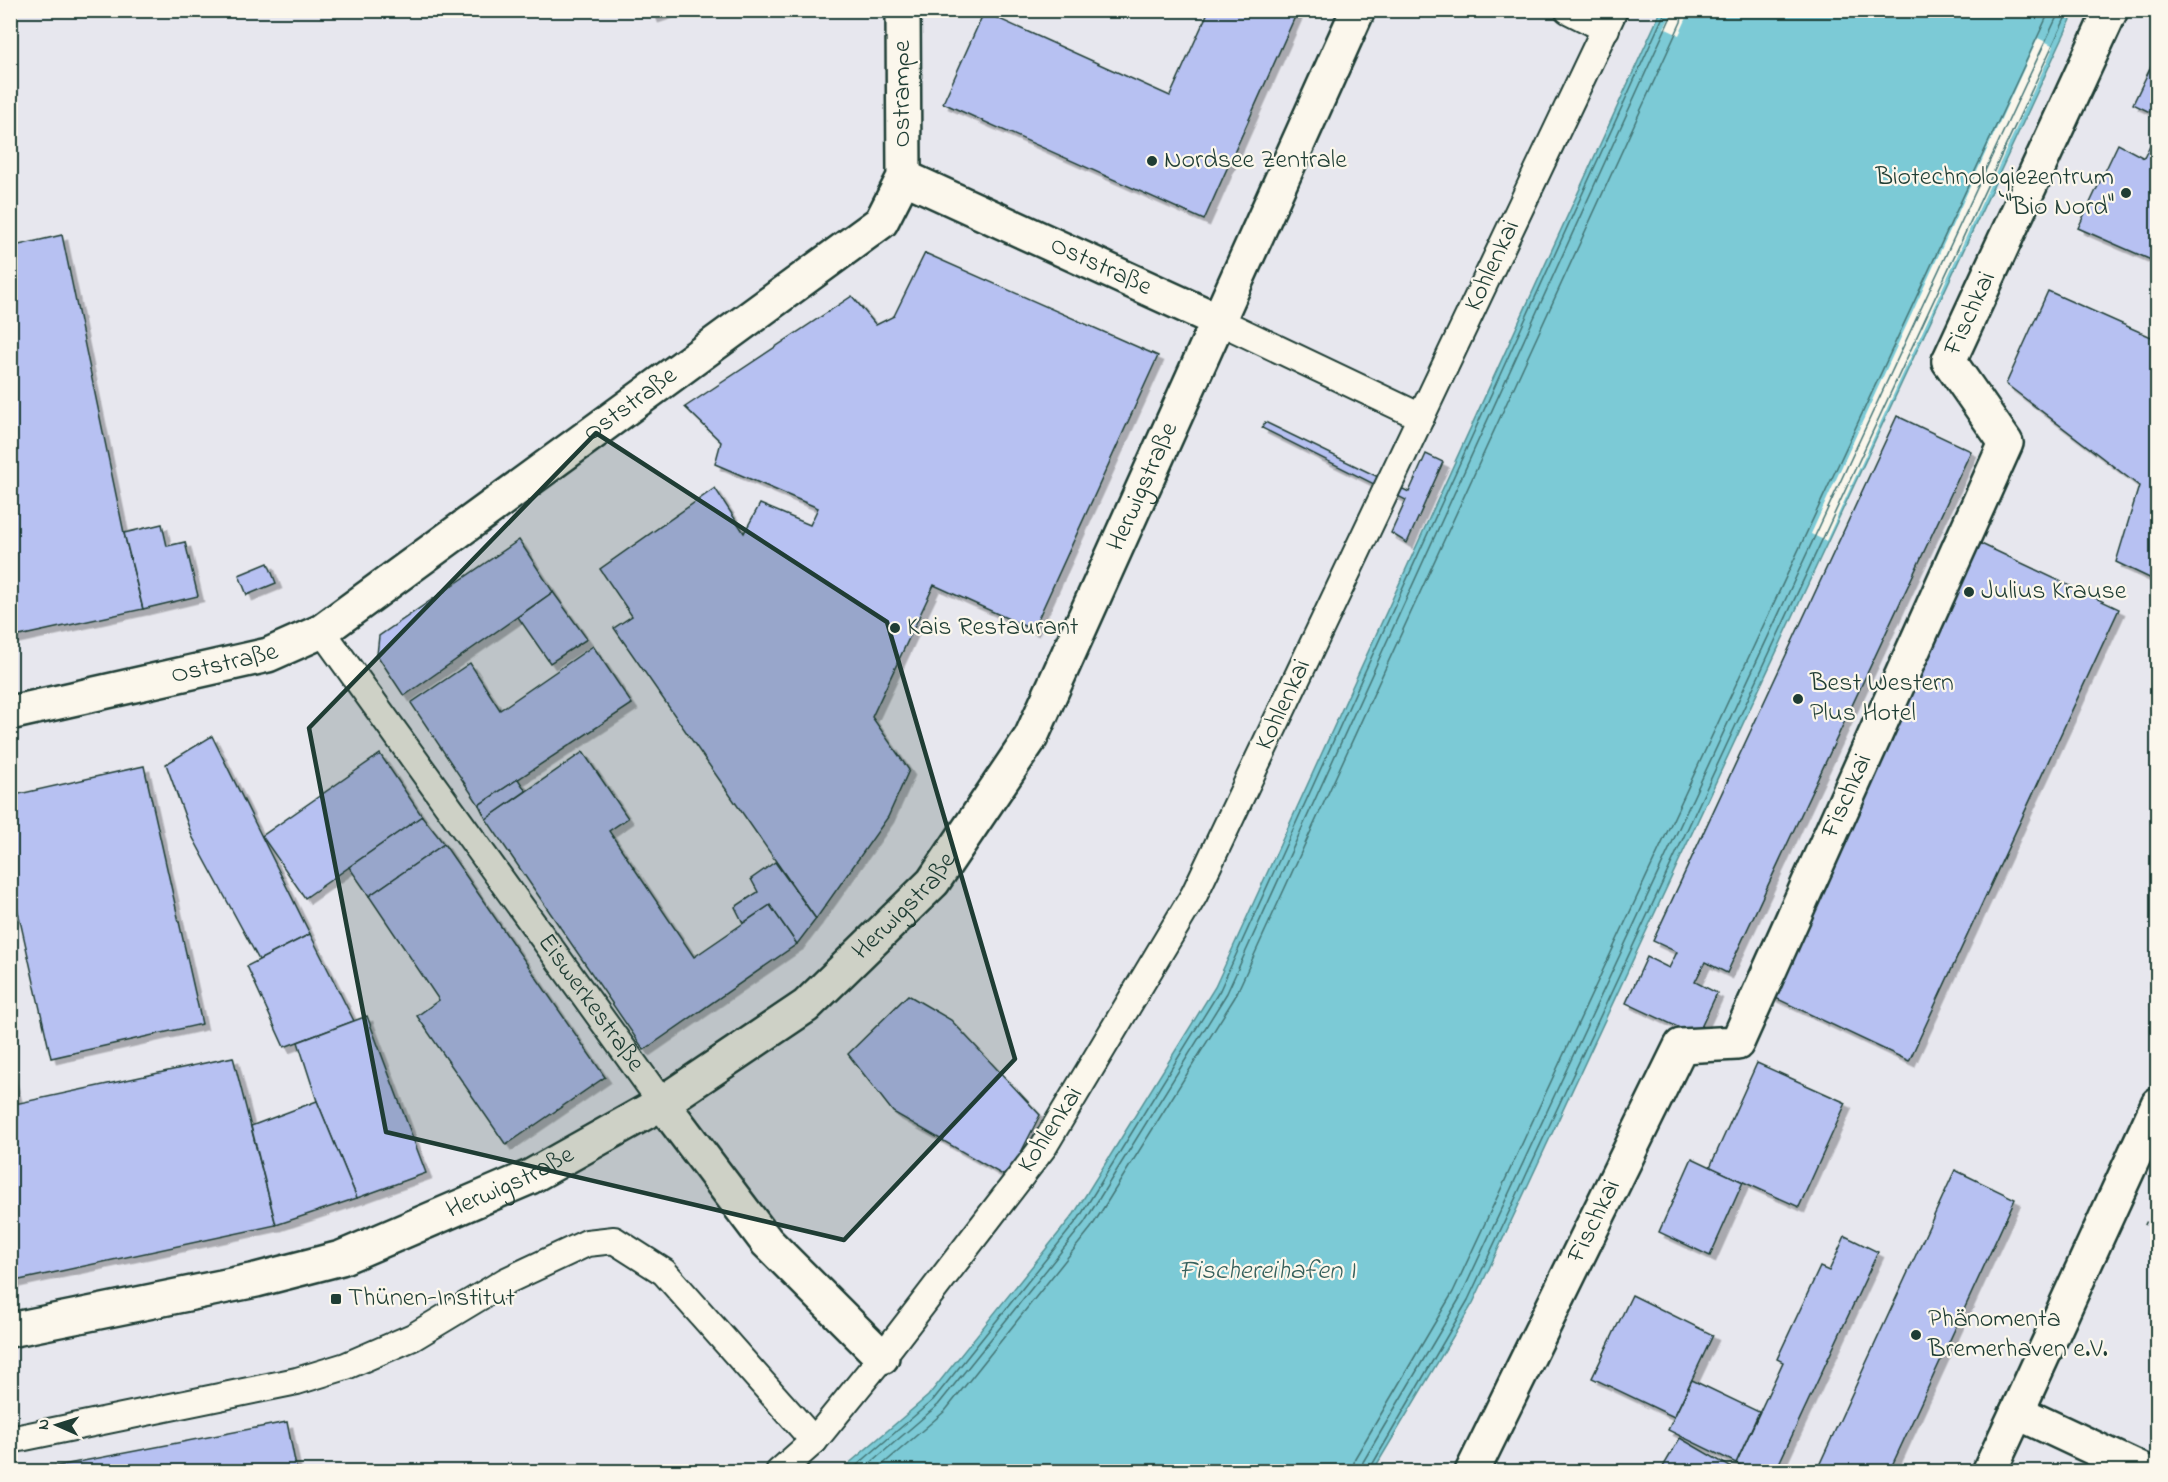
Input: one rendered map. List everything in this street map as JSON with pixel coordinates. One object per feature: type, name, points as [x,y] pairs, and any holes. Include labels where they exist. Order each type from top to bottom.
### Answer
[{"type":"street","name":"Ostrampe","points":[[903,10],[904,177]]},
{"type":"street","name":"Herwigstraße","points":[[10,1330],[256,1280],[341,1258],[530,1177],[662,1103],[806,1006],[933,882],[1031,737],[1358,10]]},
{"type":"street","name":"Fischkai","points":[[1472,1472],[1681,1046],[1737,1043],[2006,443],[1949,361],[2111,10]]},
{"type":"street","name":"Oststraße","points":[[10,713],[268,655],[322,631],[881,222],[904,177],[1219,321]]},
{"type":"street","name":"Eiswerkestraße","points":[[662,1103],[766,1242],[882,1358]]},
{"type":"street","points":[[1989,1472],[2157,1104]]},
{"type":"street","points":[[2017,1412],[2145,1472]]},
{"type":"lane","points":[[1568,10],[1610,20]]},
{"type":"lane","name":"Kohlenkai","points":[[779,1472],[814,1441],[882,1358],[1044,1146],[1194,895],[1610,20]]},
{"type":"lane","points":[[1219,321],[1421,417]]},
{"type":"lane","name":"Eiswerkestraße","points":[[322,631],[662,1103]]},
{"type":"lane","points":[[10,1440],[297,1381],[346,1366],[413,1337],[506,1281],[587,1243],[614,1240],[664,1272],[814,1441]]},
{"type":"highlighted area","points":[[596,433],[887,622],[1015,1059],[844,1240],[386,1132],[309,728]]},
{"type":"shaded area","points":[[10,11],[1661,11],[1215,987],[1074,1214],[928,1396],[839,1471],[11,1471]]},
{"type":"shaded area","points":[[2075,11],[2157,11],[2157,1471],[1373,1472],[1473,1303]]},
{"type":"water","name":"Fischereihafen I","points":[[1661,11],[2075,11],[1473,1303],[1373,1471],[839,1472],[928,1396],[1074,1214],[1215,987]]},
{"type":"pier","points":[[1673,11],[1690,11],[1679,35],[1664,28]]},
{"type":"pier","points":[[2038,38],[2054,46],[1826,541],[1811,534]]},
{"type":"building","points":[[650,10],[674,10],[653,17]]},
{"type":"building","name":"Nordsee Zentrale","points":[[1209,10],[1298,10],[1204,220],[943,103],[984,12],[1170,96]]},
{"type":"building","name":"Biotechnologiezentrum \"Bio Nord\"","points":[[2158,52],[2158,116],[2133,104]]},
{"type":"building","name":"Biotechnologiezentrum \"Bio Nord\"","points":[[2158,128],[2158,263],[2078,228],[2118,144],[2144,158]]},
{"type":"building","points":[[62,235],[124,533],[143,609],[10,638],[10,247]]},
{"type":"building","points":[[925,253],[1158,356],[1033,630],[934,585],[872,717],[909,770],[888,817],[816,919],[614,628],[632,616],[600,569],[715,488],[744,533],[760,504],[810,525],[818,508],[715,464],[721,442],[685,407],[852,296],[876,325],[894,316]]},
{"type":"building","points":[[2048,291],[2158,340],[2158,582],[2116,562],[2139,486],[2006,384]]},
{"type":"building","points":[[1897,416],[1971,451],[1727,973],[1705,962],[1695,982],[1717,993],[1697,1036],[1626,1003],[1647,957],[1669,968],[1677,952],[1653,941]]},
{"type":"building","points":[[1265,422],[1409,492],[1426,454],[1443,462],[1407,543],[1391,533],[1406,500],[1262,428]]},
{"type":"building","points":[[162,524],[167,546],[185,542],[198,596],[143,609],[124,533]]},
{"type":"building","points":[[519,540],[553,592],[404,696],[377,655],[379,636]]},
{"type":"building","points":[[1977,542],[2119,609],[1909,1061],[1767,994]]},
{"type":"building","points":[[268,563],[276,583],[247,595],[239,575]]},
{"type":"building","points":[[553,592],[587,639],[550,663],[518,617]]},
{"type":"building","points":[[593,646],[632,704],[479,805],[411,703],[470,663],[500,710]]},
{"type":"building","points":[[212,736],[310,934],[259,960],[192,836],[166,764]]},
{"type":"building","points":[[583,752],[628,818],[609,831],[694,957],[770,905],[797,944],[644,1050],[486,819]]},
{"type":"building","points":[[380,754],[422,816],[305,898],[262,836]]},
{"type":"building","points":[[144,766],[202,1024],[51,1058],[10,876],[10,796]]},
{"type":"building","points":[[518,779],[526,791],[486,819],[479,805]]},
{"type":"building","points":[[422,816],[444,844],[369,896],[349,867]]},
{"type":"building","points":[[444,844],[605,1077],[506,1145],[417,1016],[439,1000],[369,896]]},
{"type":"building","points":[[775,862],[816,919],[797,944],[770,905],[743,923],[735,907],[758,892],[751,879]]},
{"type":"building","points":[[310,934],[354,1021],[284,1047],[247,966]]},
{"type":"building","points":[[908,995],[951,1020],[1040,1115],[1008,1178],[893,1112],[848,1054]]},
{"type":"building","points":[[367,1016],[426,1173],[357,1198],[317,1101],[298,1042]]},
{"type":"building","points":[[233,1057],[276,1225],[10,1282],[10,1105]]},
{"type":"building","points":[[1757,1063],[1846,1103],[1799,1207],[1710,1167]]},
{"type":"building","points":[[10,1072],[18,1103],[10,1105]]},
{"type":"building","points":[[317,1101],[357,1198],[276,1225],[251,1126]]},
{"type":"building","points":[[1692,1158],[1743,1182],[1710,1256],[1659,1232]]},
{"type":"building","name":"Phänomenta Bremerhaven e.V.","points":[[1955,1170],[2015,1199],[1889,1472],[1816,1472]]},
{"type":"building","points":[[1845,1236],[1878,1252],[1775,1472],[1754,1472],[1736,1463],[1783,1362],[1777,1359],[1820,1267],[1829,1271]]},
{"type":"building","points":[[1632,1295],[1713,1335],[1674,1417],[1592,1378]]},
{"type":"building","points":[[1692,1380],[1759,1412],[1736,1463],[1668,1430]]},
{"type":"building","points":[[287,1422],[297,1472],[26,1472]]},
{"type":"building","points":[[1680,1438],[1739,1472],[1660,1472]]},
{"type":"place","name":"Nordsee Zentrale","points":[[1152,161]]},
{"type":"place","name":"Biotechnologiezentrum \"Bio Nord\"","points":[[2126,193]]},
{"type":"place","name":"Julius Krause","points":[[1969,592]]},
{"type":"place","name":"Kais Restaurant","points":[[895,628]]},
{"type":"place","name":"Best Western Plus Hotel","points":[[1798,699]]},
{"type":"place","name":"Thünen-Institut","points":[[336,1299]]},
{"type":"place","name":"Phänomenta Bremerhaven e.V.","points":[[1916,1335]]}]
